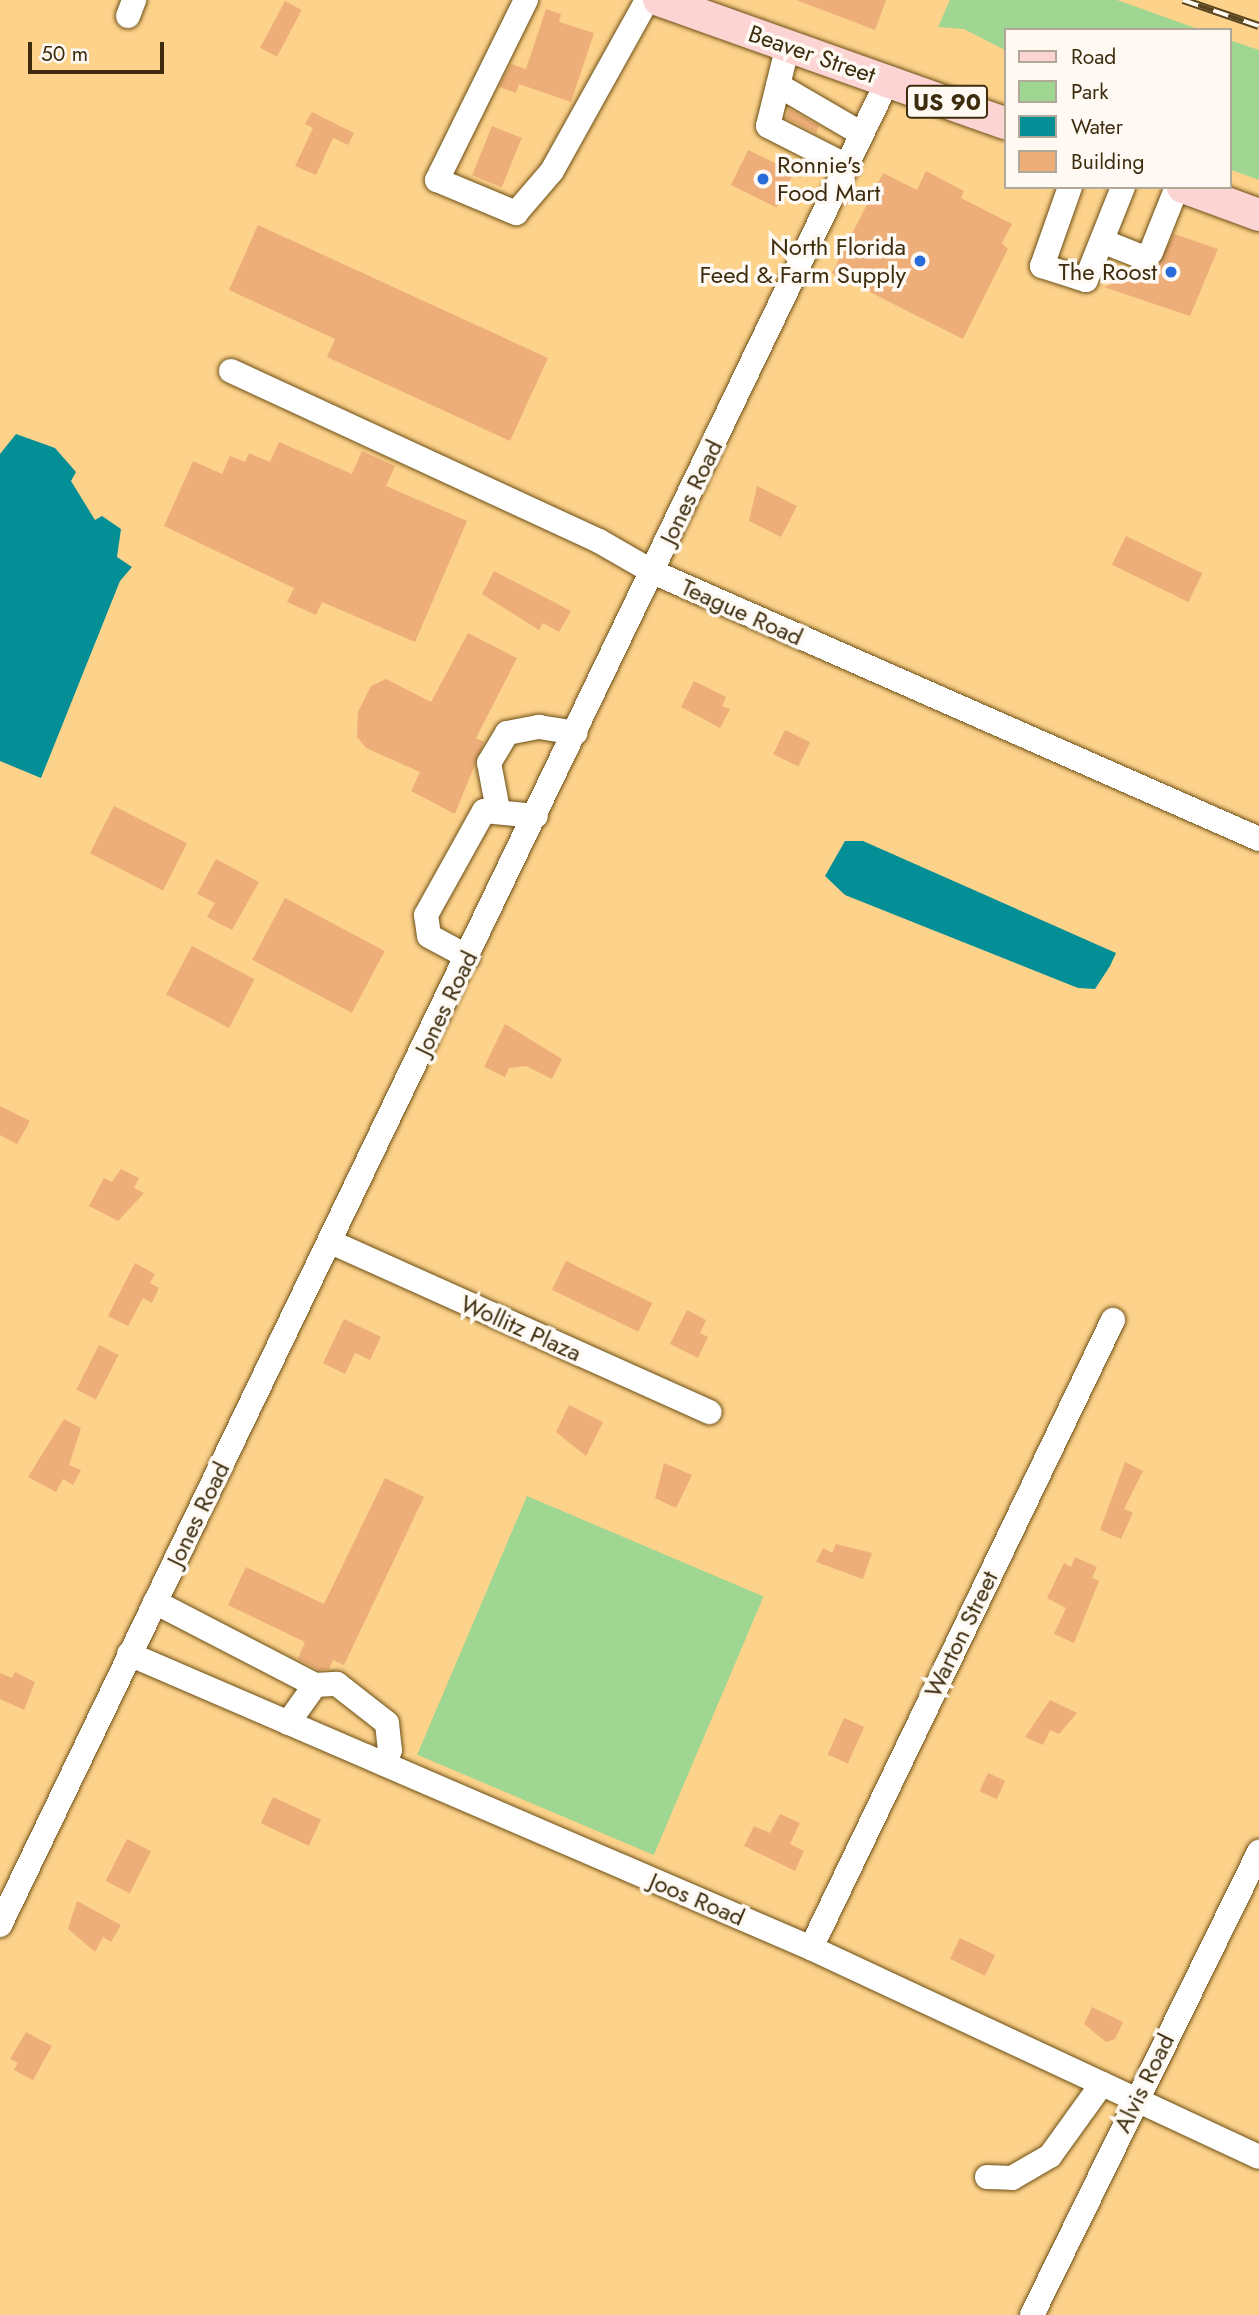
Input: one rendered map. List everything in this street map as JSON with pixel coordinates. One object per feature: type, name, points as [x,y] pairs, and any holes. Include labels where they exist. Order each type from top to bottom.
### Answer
[{"type":"main road","name":"Beaver Street","points":[[659,0],[1004,123]]},
{"type":"main road","points":[[1188,189],[1259,215]]},
{"type":"street","points":[[526,0],[437,180],[516,213],[552,171],[647,0]]},
{"type":"street","points":[[788,45],[768,126],[847,166]]},
{"type":"street","name":"Jones Road","points":[[0,1925],[888,80]]},
{"type":"street","points":[[778,85],[862,134]]},
{"type":"street","points":[[820,152],[838,120]]},
{"type":"street","points":[[1069,189],[1042,266],[1086,281],[1122,189]]},
{"type":"street","points":[[1101,241],[1142,257],[1151,252],[1176,189]]},
{"type":"street","name":"Teague Road","points":[[230,372],[599,541],[653,572],[1259,839]]},
{"type":"street","points":[[498,810],[489,763],[507,733],[539,727],[576,733]]},
{"type":"street","points":[[468,957],[429,936],[426,915],[484,811],[498,810],[536,816]]},
{"type":"street","name":"Wollitz Plaza","points":[[331,1242],[710,1412]]},
{"type":"street","name":"Warton Street","points":[[811,1948],[1114,1320]]},
{"type":"street","points":[[155,1602],[315,1685],[337,1684],[355,1693],[387,1723],[390,1750],[384,1764]]},
{"type":"street","name":"Joos Road","points":[[129,1654],[811,1948],[1259,2157]]},
{"type":"street","points":[[288,1723],[315,1685]]},
{"type":"street","name":"Alvis Road","points":[[1032,2315],[1135,2099],[1259,1853]]},
{"type":"street","points":[[987,2177],[1012,2178],[1050,2156],[1102,2084]]},
{"type":"green space","points":[[950,0],[1117,0],[1195,28],[1004,28],[1004,49],[964,29],[938,27]]},
{"type":"green space","points":[[1231,41],[1259,50],[1259,180],[1231,170]]},
{"type":"green space","points":[[527,1496],[764,1596],[654,1855],[417,1755]]},
{"type":"water","points":[[16,434],[55,448],[76,472],[71,481],[95,520],[102,516],[121,529],[117,557],[132,567],[120,581],[41,778],[0,761],[0,454]]},
{"type":"water","points":[[845,841],[863,841],[1116,953],[1095,989],[1078,988],[845,895],[825,876]]},
{"type":"building","points":[[796,0],[886,0],[875,30]]},
{"type":"building","points":[[285,1],[302,10],[277,57],[260,48]]},
{"type":"building","points":[[546,9],[561,14],[559,22],[594,33],[571,102],[519,84],[516,93],[499,87],[511,64],[526,69]]},
{"type":"building","points":[[789,109],[819,126],[816,133],[786,118]]},
{"type":"building","points":[[312,112],[354,133],[348,145],[333,138],[316,175],[295,166],[313,128],[305,124]]},
{"type":"building","points":[[492,126],[522,138],[502,187],[472,175]]},
{"type":"building","name":"Ronnie's Food Mart","points":[[748,150],[794,172],[777,207],[731,185]]},
{"type":"building","name":"North Florida Feed & Farm Supply","points":[[926,171],[964,191],[961,198],[1012,224],[1002,243],[1008,249],[963,339],[832,273],[883,173],[917,190]]},
{"type":"building","points":[[258,225],[548,358],[510,441],[327,357],[335,339],[229,290]]},
{"type":"building","name":"The Roost","points":[[1174,234],[1218,249],[1190,316],[1104,287],[1158,265]]},
{"type":"building","points":[[279,442],[352,474],[362,451],[395,466],[386,486],[467,521],[415,642],[322,602],[316,615],[287,602],[294,588],[164,526],[193,461],[222,474],[230,456],[245,462],[249,453],[270,462]]},
{"type":"building","points":[[757,486],[797,506],[781,537],[749,521]]},
{"type":"building","points":[[1126,536],[1202,573],[1188,602],[1112,565]]},
{"type":"building","points":[[494,571],[571,611],[559,632],[543,623],[539,630],[482,594]]},
{"type":"building","points":[[468,633],[517,658],[476,738],[484,742],[455,814],[411,791],[420,772],[366,748],[357,737],[358,712],[371,686],[386,679],[431,702]]},
{"type":"building","points":[[694,681],[726,697],[722,706],[730,709],[720,728],[681,707]]},
{"type":"building","points":[[785,730],[810,742],[798,767],[773,754]]},
{"type":"building","points":[[114,806],[187,843],[163,890],[90,853]]},
{"type":"building","points":[[216,859],[259,882],[232,930],[207,917],[215,903],[197,894]]},
{"type":"building","points":[[285,898],[385,951],[352,1013],[252,960]]},
{"type":"building","points":[[192,946],[255,979],[229,1028],[166,995]]},
{"type":"building","points":[[505,1024],[562,1059],[552,1079],[526,1066],[509,1068],[505,1077],[484,1067]]},
{"type":"building","points":[[0,1106],[30,1121],[17,1144],[0,1135]]},
{"type":"building","points":[[121,1169],[139,1178],[134,1188],[144,1193],[118,1221],[89,1206],[104,1178],[112,1182]]},
{"type":"building","points":[[566,1261],[652,1303],[638,1332],[552,1290]]},
{"type":"building","points":[[135,1263],[155,1274],[150,1283],[159,1288],[152,1303],[143,1298],[128,1326],[108,1316]]},
{"type":"building","points":[[687,1310],[706,1320],[700,1333],[708,1337],[698,1358],[670,1344]]},
{"type":"building","points":[[344,1319],[381,1337],[370,1360],[355,1353],[345,1374],[323,1363]]},
{"type":"building","points":[[99,1345],[119,1355],[96,1400],[76,1390]]},
{"type":"building","points":[[569,1405],[603,1422],[586,1456],[556,1432]]},
{"type":"building","points":[[64,1419],[81,1428],[69,1465],[81,1470],[73,1485],[63,1479],[56,1492],[28,1477]]},
{"type":"building","points":[[1125,1462],[1143,1471],[1124,1509],[1133,1513],[1121,1539],[1100,1530]]},
{"type":"building","points":[[664,1463],[692,1475],[676,1508],[655,1498]]},
{"type":"building","points":[[385,1478],[424,1497],[344,1665],[333,1660],[329,1669],[319,1670],[298,1659],[305,1642],[228,1605],[246,1567],[324,1604]]},
{"type":"building","points":[[836,1544],[872,1553],[863,1579],[816,1562],[823,1548],[832,1553]]},
{"type":"building","points":[[1075,1557],[1097,1567],[1092,1578],[1099,1581],[1074,1643],[1054,1634],[1066,1608],[1047,1598],[1064,1563],[1071,1567]]},
{"type":"building","points":[[15,1672],[35,1682],[24,1710],[0,1699],[0,1673],[12,1678]]},
{"type":"building","points":[[1050,1700],[1077,1713],[1059,1734],[1050,1730],[1043,1745],[1025,1737]]},
{"type":"building","points":[[844,1718],[864,1727],[848,1763],[828,1755]]},
{"type":"building","points":[[988,1773],[1005,1781],[997,1799],[980,1791]]},
{"type":"building","points":[[273,1797],[321,1819],[309,1846],[261,1823]]},
{"type":"building","points":[[780,1814],[800,1823],[790,1844],[804,1851],[795,1871],[744,1846],[754,1826],[770,1833]]},
{"type":"building","points":[[127,1839],[151,1851],[130,1893],[106,1881]]},
{"type":"building","points":[[77,1901],[121,1925],[111,1942],[103,1937],[95,1952],[68,1929]]},
{"type":"building","points":[[960,1938],[995,1955],[985,1976],[950,1959]]},
{"type":"building","points":[[1092,2007],[1123,2022],[1115,2039],[1106,2042],[1084,2024]]},
{"type":"building","points":[[26,2032],[52,2046],[33,2080],[14,2070],[18,2063],[10,2059]]},
{"type":"railway","points":[[1183,0],[1259,26]]},
{"type":"place","name":"Ronnie's Food Mart","points":[[763,179]]},
{"type":"place","name":"North Florida Feed & Farm Supply","points":[[920,261]]},
{"type":"place","name":"The Roost","points":[[1171,272]]}]
